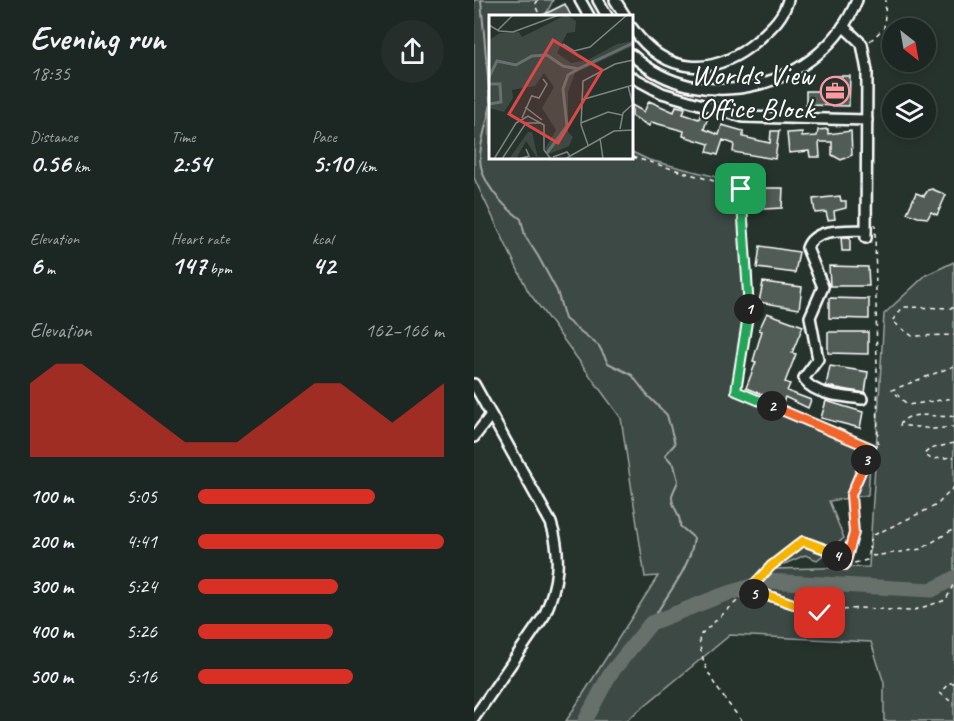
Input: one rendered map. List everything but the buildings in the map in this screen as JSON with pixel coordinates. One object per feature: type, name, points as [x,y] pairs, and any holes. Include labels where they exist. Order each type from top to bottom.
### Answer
[{"type":"street","points":[[580,0],[588,15]]},
{"type":"street","points":[[597,0],[606,15]]},
{"type":"street","points":[[615,0],[624,15]]},
{"type":"street","points":[[633,29],[642,42],[661,58],[685,66],[706,67],[735,57],[752,45],[775,25],[788,0]]},
{"type":"street","points":[[633,56],[653,71],[680,83],[717,89],[754,86],[787,76],[826,47],[843,26],[857,0]]},
{"type":"street","points":[[843,26],[862,44],[867,71],[866,234],[820,234],[812,239],[807,248],[823,287],[810,316],[818,359],[805,381],[814,388],[862,399]]},
{"type":"street","points":[[633,78],[662,93],[743,117],[867,120]]},
{"type":"street","points":[[474,384],[551,523],[556,543],[558,569],[551,601],[544,616],[474,718]]},
{"type":"street","points":[[474,437],[491,415]]},
{"type":"path","points":[[538,0],[535,5],[540,15]]},
{"type":"path","points":[[862,44],[870,41],[884,28],[886,0]]},
{"type":"path","points":[[633,157],[741,189],[750,306],[736,391],[871,448],[878,447],[877,230],[873,217],[866,218]]},
{"type":"path","points":[[954,308],[903,307],[892,321],[912,336],[954,335]]},
{"type":"path","points":[[954,366],[892,390],[908,405],[954,398]]},
{"type":"path","points":[[954,416],[910,416],[900,425],[933,429],[954,427]]},
{"type":"path","points":[[954,443],[930,449],[924,453],[931,459],[954,457]]},
{"type":"path","points":[[845,565],[854,533],[851,495],[871,448]]},
{"type":"path","points":[[845,565],[867,560],[874,535],[937,505],[954,487]]},
{"type":"path","points":[[869,547],[873,556],[921,549],[954,529]]},
{"type":"path","points":[[742,721],[716,687],[700,656],[699,636],[747,592],[771,566],[803,541],[833,552],[845,565]]},
{"type":"path","points":[[747,592],[767,595],[820,613],[859,608],[911,611],[946,600],[954,583]]},
{"type":"path","points":[[954,683],[949,683],[940,693],[954,704]]},
{"type":"shaded area","points":[[474,0],[553,0],[546,15],[489,15],[489,159],[633,159],[633,152],[649,160],[741,183],[752,271],[752,318],[741,391],[871,448],[868,495],[829,501],[844,538],[817,560],[805,555],[773,569],[869,567],[884,314],[926,275],[954,262],[954,721],[884,721],[884,683],[871,642],[730,635],[626,721],[566,721],[658,576],[645,577],[621,418],[528,291],[474,178]]},
{"type":"waterway","points":[[481,0],[489,90]]},
{"type":"waterway","points":[[489,112],[480,152],[484,176],[500,200],[521,219],[525,236],[557,291],[565,319],[599,346],[608,363],[632,375],[647,395],[667,415],[675,444],[665,455],[674,465],[678,481],[672,500],[680,526],[694,538],[682,572],[651,623]]},
{"type":"waterway","points":[[585,721],[610,674],[651,623],[720,596],[767,581],[932,590],[954,578]]},
{"type":"place","name":"Worlds View Office Block","points":[[835,91]]},
{"type":"route","points":[[741,189],[750,306],[736,391],[871,448],[851,495],[854,533],[845,565],[833,552],[803,541],[771,566],[747,592],[767,595],[820,613]]}]
